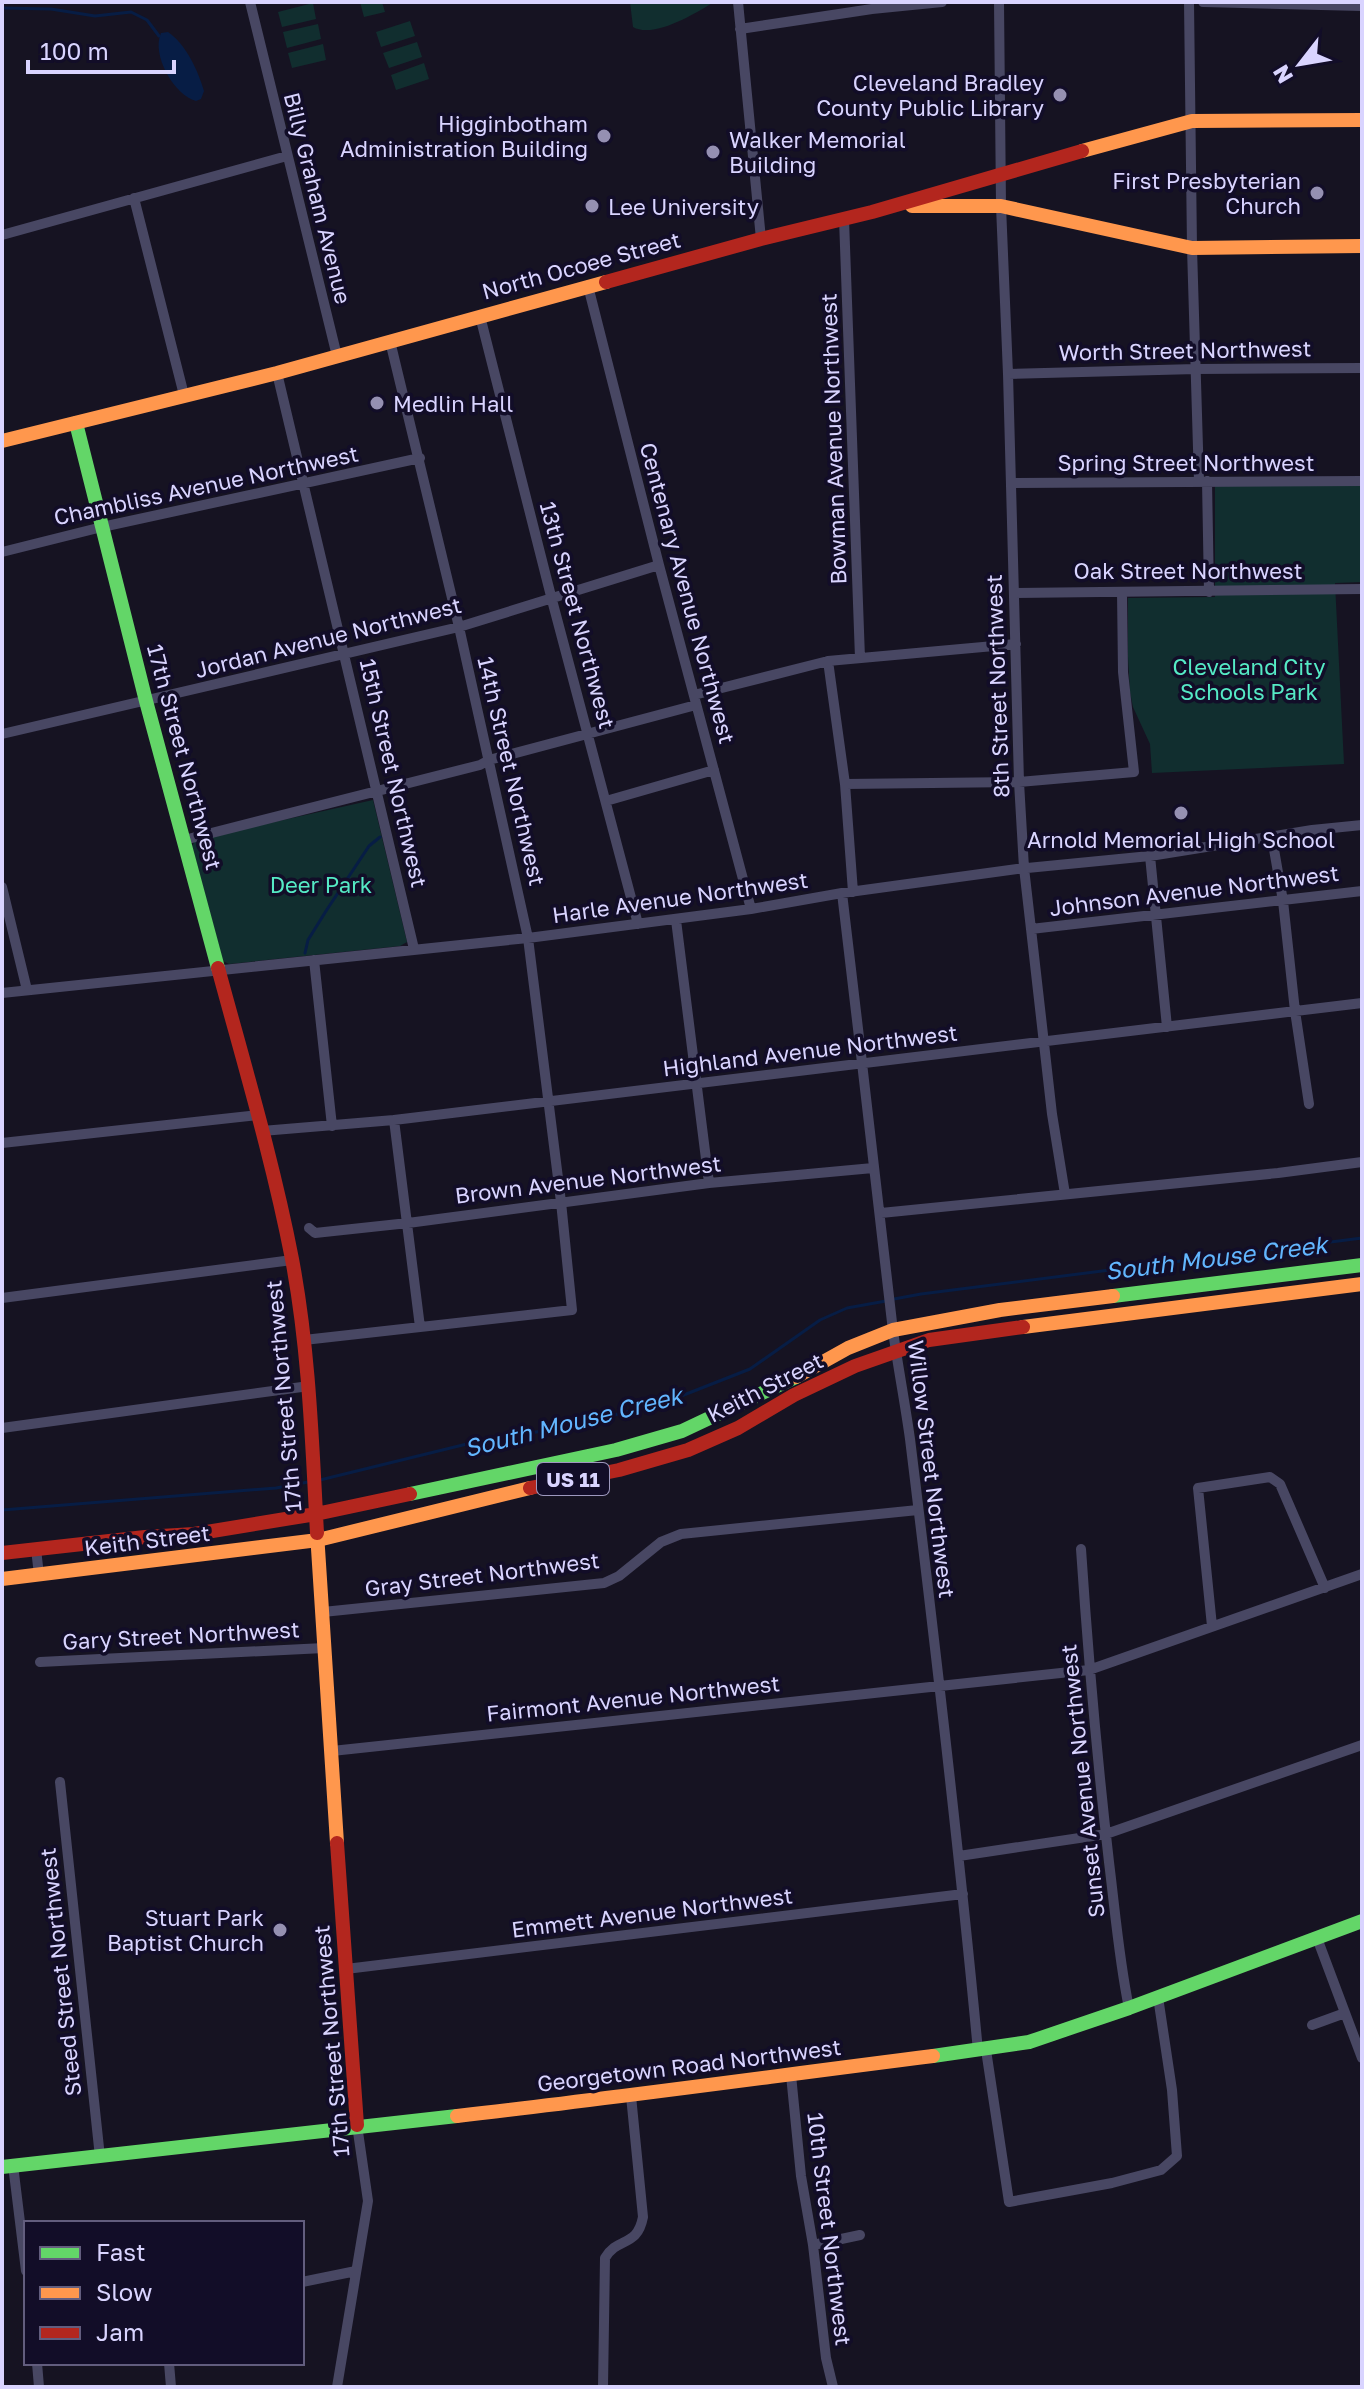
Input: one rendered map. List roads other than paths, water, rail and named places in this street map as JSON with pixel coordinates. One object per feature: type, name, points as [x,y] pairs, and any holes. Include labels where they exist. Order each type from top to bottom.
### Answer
[{"type":"main road","name":"North Ocoee Street","points":[[2,441],[277,373],[761,239],[872,212],[1192,121],[1362,120]]},
{"type":"main road","points":[[872,212],[918,205],[1001,206],[1192,248],[1362,246]]},
{"type":"main road","name":"17th Street Northwest","points":[[76,423],[146,701],[258,1115],[292,1260],[309,1386],[357,2125]]},
{"type":"main road","name":"Keith Street","points":[[2,1553],[189,1535],[316,1514],[616,1450],[682,1431],[798,1376],[848,1348],[893,1330],[1000,1310],[1362,1265]]},
{"type":"main road","points":[[1237,1279],[1240,1299]]},
{"type":"main road","name":"Keith Street","points":[[2,1579],[318,1540],[502,1494],[619,1470],[688,1450],[738,1428],[794,1395],[855,1366],[929,1340],[1362,1284]]},
{"type":"main road","points":[[189,1535],[204,1539],[223,1553]]},
{"type":"main road","name":"Georgetown Road Northwest","points":[[8,2166],[631,2096],[982,2051],[1029,2042],[1129,2008],[1362,1921]]},
{"type":"street","name":"Billy Graham Avenue","points":[[250,2],[337,356]]},
{"type":"street","points":[[738,2],[761,239]]},
{"type":"street","points":[[740,29],[942,2]]},
{"type":"street","name":"8th Street Northwest","points":[[999,2],[1000,174],[1019,782],[1024,868],[1052,1114],[1065,1194]]},
{"type":"street","points":[[1189,2],[1196,369],[1209,592]]},
{"type":"street","points":[[1203,2],[1362,6]]},
{"type":"street","points":[[2,235],[287,156]]},
{"type":"street","points":[[134,198],[184,395]]},
{"type":"street","name":"Bowman Avenue Northwest","points":[[844,219],[860,658]]},
{"type":"street","name":"Centenary Avenue Northwest","points":[[588,286],[751,909]]},
{"type":"street","name":"13th Street Northwest","points":[[480,316],[638,924]]},
{"type":"street","name":"14th Street Northwest","points":[[390,341],[420,458],[528,938],[572,1310],[420,1327]]},
{"type":"street","name":"Worth Street Northwest","points":[[1008,374],[1362,368]]},
{"type":"street","name":"15th Street Northwest","points":[[277,373],[414,949]]},
{"type":"street","name":"Chambliss Avenue Northwest","points":[[2,552],[102,527],[420,458]]},
{"type":"street","name":"Spring Street Northwest","points":[[1011,483],[1362,481]]},
{"type":"street","name":"Jordan Avenue Northwest","points":[[2,734],[459,627],[659,565]]},
{"type":"street","name":"Oak Street Northwest","points":[[1014,593],[1362,589]]},
{"type":"street","points":[[845,784],[1019,782],[1134,772],[1123,672],[1122,592]]},
{"type":"street","points":[[184,840],[480,765],[828,661],[1016,644]]},
{"type":"street","name":"Willow Street Northwest","points":[[828,661],[845,784],[847,893],[873,1168],[918,1510],[982,2051],[1009,2202],[1112,2183],[1161,2170],[1177,2156],[1172,2090],[1158,1997]]},
{"type":"street","points":[[606,801],[714,770]]},
{"type":"street","name":"Harle Avenue Northwest","points":[[2,993],[676,920],[1024,868],[1150,856],[1362,825]]},
{"type":"street","points":[[1272,838],[1309,1104]]},
{"type":"street","points":[[1150,856],[1167,1027]]},
{"type":"street","points":[[2,887],[27,990]]},
{"type":"street","name":"Johnson Avenue Northwest","points":[[1031,929],[1362,891]]},
{"type":"street","points":[[676,920],[709,1183]]},
{"type":"street","points":[[314,960],[332,1126]]},
{"type":"street","name":"Highland Avenue Northwest","points":[[262,1131],[394,1120],[1362,1003]]},
{"type":"street","points":[[2,1143],[258,1115]]},
{"type":"street","points":[[304,1340],[420,1327],[394,1120]]},
{"type":"street","points":[[881,1213],[1362,1162]]},
{"type":"street","name":"Brown Avenue Northwest","points":[[309,1228],[315,1233],[709,1183],[873,1168]]},
{"type":"street","points":[[2,1298],[292,1260]]},
{"type":"street","points":[[2,1428],[309,1386]]},
{"type":"street","points":[[616,1450],[619,1470]]},
{"type":"street","points":[[1212,1626],[1198,1488],[1270,1477],[1280,1484],[1325,1588]]},
{"type":"street","name":"Gray Street Northwest","points":[[323,1612],[604,1583],[619,1576],[661,1542],[681,1534],[918,1510]]},
{"type":"street","points":[[36,1549],[39,1575]]},
{"type":"street","name":"Sunset Avenue Northwest","points":[[1081,1549],[1089,1670],[1106,1834],[1129,2008]]},
{"type":"street","name":"Fairmont Avenue Northwest","points":[[332,1751],[1089,1670],[1362,1574]]},
{"type":"street","name":"Gary Street Northwest","points":[[40,1662],[324,1648]]},
{"type":"street","points":[[959,1856],[1106,1834],[1362,1745]]},
{"type":"street","name":"Steed Street Northwest","points":[[60,1782],[100,2157]]},
{"type":"street","name":"Emmett Avenue Northwest","points":[[346,1969],[963,1894]]},
{"type":"street","points":[[1317,1938],[1362,2058]]},
{"type":"street","points":[[1312,2025],[1345,2013]]},
{"type":"street","name":"10th Street Northwest","points":[[791,2075],[801,2176],[813,2245],[826,2358],[833,2387]]},
{"type":"street","points":[[603,2387],[605,2258],[610,2249],[632,2239],[641,2230],[643,2217],[631,2096]]},
{"type":"street","name":"17th Street Northwest","points":[[337,2387],[368,2201],[357,2125]]},
{"type":"street","points":[[8,2166],[24,2259]]},
{"type":"street","points":[[813,2245],[860,2235]]},
{"type":"street","points":[[304,2282],[356,2271]]},
{"type":"street","points":[[37,2365],[39,2387]]},
{"type":"street","points":[[169,2365],[171,2387]]},
{"type":"water","points":[[168,32],[180,43],[195,67],[204,91],[201,99],[196,101],[188,97],[166,73],[159,42],[161,33]]},
{"type":"waterway","points":[[2,8],[51,9],[95,16],[131,12],[147,20],[159,36]]},
{"type":"waterway","points":[[305,953],[308,940],[326,911],[369,846],[380,837]]},
{"type":"waterway","name":"South Mouse Creek","points":[[894,1299],[1362,1238]]},
{"type":"waterway","name":"South Mouse Creek","points":[[320,1480],[475,1442],[573,1426],[671,1400],[750,1369],[820,1320],[847,1308],[886,1301]]},
{"type":"waterway","name":"South Mouse Creek","points":[[2,1510],[276,1488],[308,1482]]},
{"type":"place","name":"Cleveland Bradley County Public Library","points":[[1060,95]]},
{"type":"place","name":"Higginbotham Administration Building","points":[[604,136]]},
{"type":"place","name":"Walker Memorial Building","points":[[713,152]]},
{"type":"place","name":"First Presbyterian Church","points":[[1317,193]]},
{"type":"place","name":"Lee University","points":[[592,206]]},
{"type":"place","name":"Medlin Hall","points":[[377,403]]},
{"type":"place","name":"Arnold Memorial High School","points":[[1181,813]]},
{"type":"place","name":"Stuart Park Baptist Church","points":[[280,1930]]},
{"type":"park label","name":"Cleveland City Schools Park","points":[[1249,678]]},
{"type":"park label","name":"Deer Park","points":[[321,884]]}]
